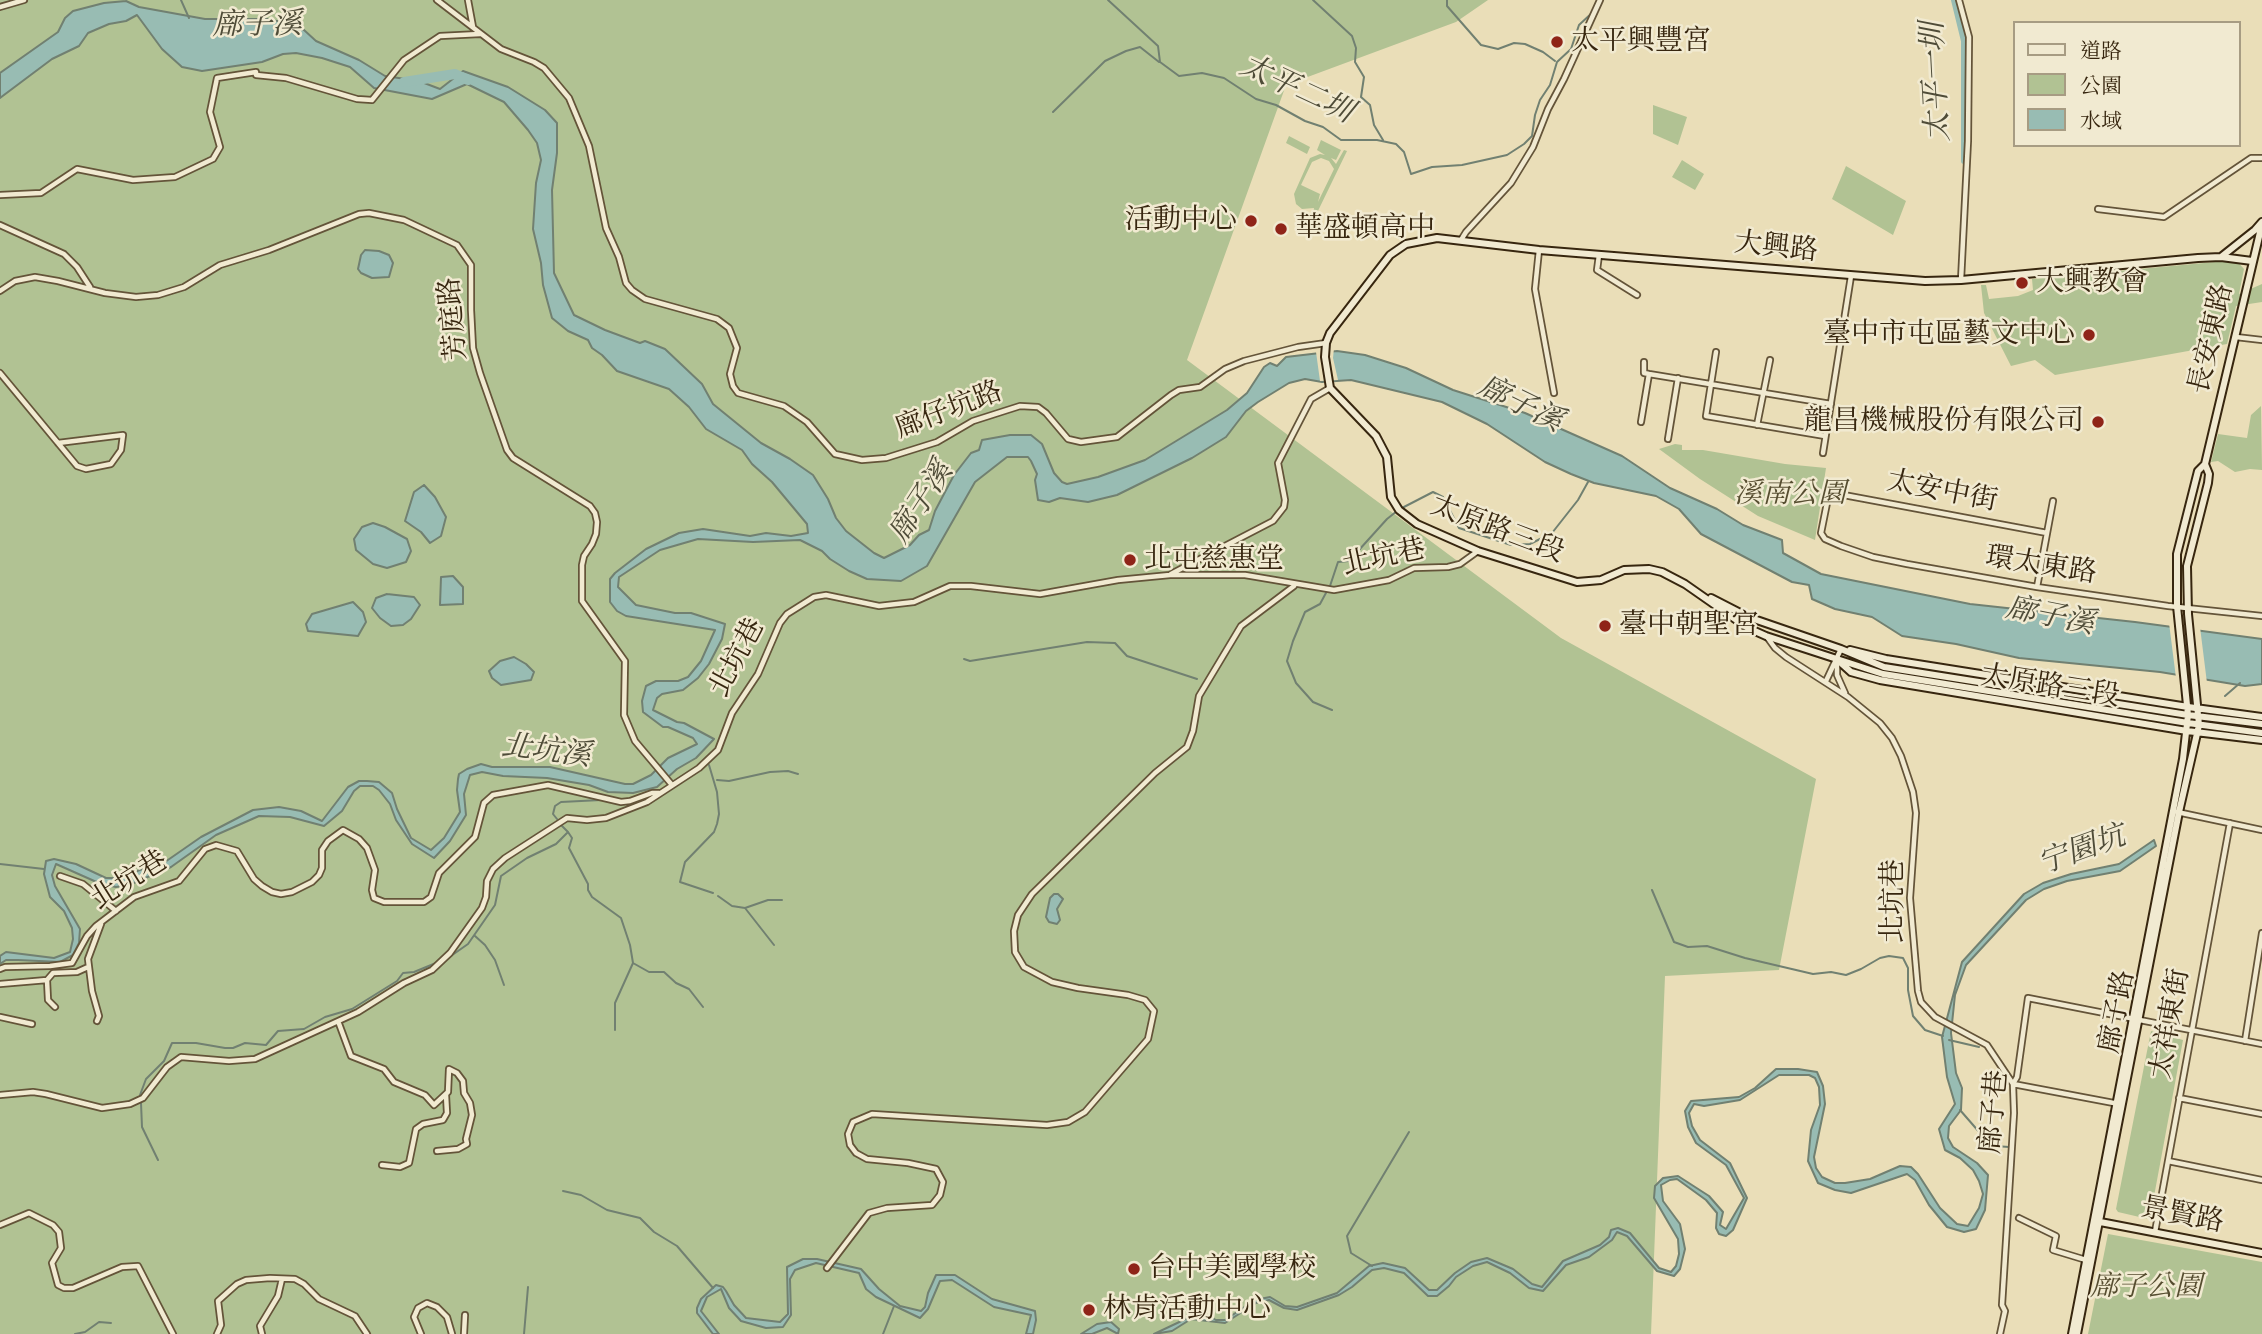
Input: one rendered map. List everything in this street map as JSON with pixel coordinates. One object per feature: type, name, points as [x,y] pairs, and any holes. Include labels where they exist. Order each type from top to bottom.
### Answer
[{"type":"main road","points":[[2221,257],[2262,223]]},
{"type":"main road","name":"長安東路","points":[[2205,464],[2262,223]]},
{"type":"main road","name":"大興路","points":[[1325,346],[1330,333],[1390,255],[1406,244],[1431,239],[1852,276],[1961,281],[2221,257],[2252,261]]},
{"type":"main road","points":[[1325,346],[1325,368],[1330,386]]},
{"type":"main road","name":"太原路三段","points":[[1330,386],[1376,436],[1387,457],[1391,497],[1400,511],[1417,524],[1478,551],[1577,582],[1601,580],[1625,570],[1649,569],[1671,575],[1748,628],[1837,659],[1851,672],[1880,680],[2187,727],[2262,733]]},
{"type":"main road","points":[[2177,609],[2177,554],[2198,471],[2205,464],[2209,474],[2208,483],[2187,566],[2188,610]]},
{"type":"main road","name":"太原路三段","points":[[1685,584],[1748,617],[1884,667],[2188,711],[2262,716]]},
{"type":"main road","name":"廍子路","points":[[2074,1334],[2176,812],[2188,711],[2177,609]]},
{"type":"main road","name":"廍子路","points":[[2176,812],[2198,728],[2199,712],[2188,610]]},
{"type":"main road","name":"太原路三段","points":[[2199,712],[2262,724]]},
{"type":"main road","name":"太原路三段","points":[[2198,728],[2262,740]]},
{"type":"main road","name":"廍子路","points":[[2074,1334],[2086,1260],[2096,1221]]},
{"type":"main road","name":"景賢路","points":[[2096,1221],[2262,1254]]},
{"type":"street","points":[[0,7],[24,0]]},
{"type":"street","name":"廍仔坑路","points":[[437,0],[501,49],[544,68],[569,98],[589,146],[606,228],[619,257],[626,283],[632,290],[645,299],[717,319],[729,328],[737,348],[730,374],[738,393],[784,406],[807,422],[835,454],[862,460],[886,458],[937,442],[972,421],[1020,406],[1038,407],[1068,439],[1081,442],[1107,439],[1125,432],[1179,390],[1200,387],[1225,369],[1244,361],[1298,347],[1325,346]]},
{"type":"street","points":[[468,0],[473,27]]},
{"type":"street","points":[[1461,240],[1511,183],[1533,147],[1548,109],[1600,0]]},
{"type":"street","points":[[1959,0],[1969,37],[1968,141],[1961,281]]},
{"type":"street","points":[[0,195],[41,193],[77,169],[133,180],[175,177],[213,159],[220,147],[210,112],[217,78],[256,72],[256,75],[286,78],[357,99],[372,100],[379,95],[404,60],[440,36],[480,34]]},
{"type":"street","points":[[2098,209],[2164,217],[2251,158],[2262,158]]},
{"type":"street","name":"芳庭路","points":[[0,291],[15,281],[35,277],[105,293],[136,297],[158,295],[184,287],[220,265],[269,250],[359,214],[380,213],[404,220],[457,244],[471,265],[473,348],[507,450],[513,458],[590,506],[596,513],[596,534],[582,565],[582,601],[625,661],[624,715],[635,741],[671,785]]},
{"type":"street","points":[[0,227],[64,254],[77,267],[90,288]]},
{"type":"street","points":[[1539,250],[1535,289],[1554,393]]},
{"type":"street","points":[[1599,254],[1597,270],[1637,295]]},
{"type":"street","points":[[1822,453],[1852,276]]},
{"type":"street","points":[[2235,337],[2262,340]]},
{"type":"street","points":[[1716,352],[1706,416],[1825,436]]},
{"type":"street","points":[[1757,425],[1770,360]]},
{"type":"street","points":[[1644,362],[1644,373],[1831,404]]},
{"type":"street","points":[[0,373],[77,467],[86,469],[111,464],[118,457],[123,435],[58,443]]},
{"type":"street","points":[[1641,422],[1649,374]]},
{"type":"street","points":[[1668,439],[1678,378]]},
{"type":"street","name":"北坑巷","points":[[1170,575],[1273,521],[1285,500],[1278,463],[1311,399],[1330,386]]},
{"type":"street","name":"太安中街","points":[[1830,495],[1840,494],[2047,533]]},
{"type":"street","name":"環太東路","points":[[1830,495],[1821,533],[1825,539],[1872,557],[2177,609],[2262,615]]},
{"type":"street","points":[[2037,587],[2053,501]]},
{"type":"street","name":"北坑巷","points":[[0,1095],[33,1092],[102,1108],[130,1104],[144,1098],[167,1067],[181,1058],[229,1061],[255,1059],[358,1012],[404,983],[432,970],[450,953],[482,908],[487,881],[493,869],[505,858],[567,818],[606,818],[628,811],[699,768],[718,750],[733,713],[758,674],[780,623],[787,614],[814,597],[826,595],[879,606],[914,602],[950,586],[1040,594],[1118,580],[1170,575],[1245,575],[1334,590],[1389,580],[1414,568],[1460,564],[1478,551]]},
{"type":"street","points":[[827,1268],[869,1213],[887,1208],[932,1205],[940,1195],[943,1182],[936,1169],[867,1159],[856,1153],[850,1145],[848,1134],[853,1122],[872,1114],[1047,1125],[1068,1122],[1085,1112],[1148,1039],[1154,1011],[1145,1000],[1052,982],[1024,967],[1015,952],[1014,931],[1018,915],[1026,902],[1133,795],[1187,747],[1199,696],[1241,626],[1295,585]]},
{"type":"street","name":"北坑巷","points":[[1766,636],[1786,657],[1848,697],[1880,723],[1892,738],[1901,755],[1913,792],[1916,833],[1910,898],[1918,992],[1922,1002],[1935,1017],[1987,1045],[2013,1084]]},
{"type":"street","points":[[1826,682],[1841,649]]},
{"type":"street","points":[[1837,659],[1836,675],[1848,697]]},
{"type":"street","name":"北坑巷","points":[[0,969],[72,963],[87,936],[102,922],[134,897],[179,881],[198,855],[216,845],[237,851],[254,879],[262,886],[272,892],[292,892],[312,882],[319,875],[322,868],[322,850],[328,841],[343,830],[359,839],[367,849],[375,870],[372,890],[374,898],[384,902],[424,902],[431,897],[439,873],[475,838],[484,803],[493,795],[548,785],[621,802],[660,793]]},
{"type":"street","points":[[2176,812],[2262,830]]},
{"type":"street","name":"太祥東街","points":[[2155,1232],[2230,824]]},
{"type":"street","points":[[60,876],[83,884],[116,911]]},
{"type":"street","points":[[97,1021],[99,1016],[88,959],[102,922]]},
{"type":"street","points":[[2245,1041],[2262,933]]},
{"type":"street","points":[[55,1007],[48,1000],[47,980],[53,973],[76,972],[88,966]]},
{"type":"street","points":[[0,984],[47,980]]},
{"type":"street","name":"廍子巷","points":[[2000,1334],[2005,1311],[2002,1305],[2014,1112],[2013,1084],[2017,1077],[2028,998],[2136,1018]]},
{"type":"street","points":[[0,1017],[32,1024]]},
{"type":"street","points":[[2136,1018],[2262,1044]]},
{"type":"street","points":[[338,1021],[351,1056],[384,1069],[394,1082],[425,1095],[434,1105],[448,1092],[449,1069],[457,1073],[463,1081],[464,1093],[472,1115],[467,1144],[458,1149],[437,1152]]},
{"type":"street","points":[[2013,1084],[2119,1104]]},
{"type":"street","points":[[382,1165],[400,1167],[410,1163],[416,1129],[423,1124],[443,1120],[447,1114],[446,1094]]},
{"type":"street","points":[[2179,1098],[2262,1114]]},
{"type":"street","points":[[2168,1161],[2262,1180]]},
{"type":"street","points":[[0,1225],[29,1213],[53,1225],[59,1232],[61,1248],[52,1263],[58,1285],[64,1288],[73,1287],[122,1266],[138,1266],[173,1334]]},
{"type":"street","points":[[2018,1218],[2056,1236],[2053,1250],[2086,1260]]},
{"type":"street","points":[[262,1334],[261,1326],[278,1296],[282,1279]]},
{"type":"street","points":[[218,1334],[221,1325],[218,1301],[229,1290],[246,1280],[282,1279],[295,1279],[319,1299],[355,1316],[367,1334]]},
{"type":"street","points":[[421,1334],[414,1317],[418,1308],[427,1303],[437,1307],[447,1317],[452,1334]]},
{"type":"street","points":[[464,1334],[465,1315]]},
{"type":"green space","points":[[0,0],[1488,0],[1456,22],[1286,85],[1187,360],[1561,638],[1816,779],[1779,970],[1665,976],[1651,1334],[0,1334]]},
{"type":"green space","points":[[1653,105],[1687,117],[1678,145],[1653,134]]},
{"type":"green space","points":[[1289,136],[1310,147],[1307,154],[1286,143]]},
{"type":"green space","points":[[1321,140],[1341,150],[1336,160],[1331,158],[1336,164],[1344,150],[1347,151],[1316,215],[1313,213],[1314,208],[1302,209],[1296,204],[1294,194],[1310,158],[1325,155],[1317,150]],"holes":[[[1321,158],[1329,161],[1334,169],[1318,202],[1320,194],[1301,185],[1312,162]]]},
{"type":"green space","points":[[1682,160],[1704,174],[1695,190],[1672,177]]},
{"type":"green space","points":[[1846,166],[1906,201],[1893,235],[1832,199]]},
{"type":"green space","points":[[2236,260],[2244,269],[2239,294],[2262,284],[2262,302],[2236,306],[2227,344],[2055,375],[2035,360],[2011,366],[1984,313],[1981,285],[1986,285],[1989,299],[2018,296],[2033,290],[2032,279]]},
{"type":"green space","points":[[2261,406],[2262,470],[2235,472],[2218,461],[2211,462],[2218,434],[2247,438],[2251,415]]},
{"type":"green space","name":"溪南公園","points":[[1675,444],[1682,445],[1682,450],[1703,450],[1826,468],[1815,540],[1758,516],[1659,449]]},
{"type":"green space","points":[[2151,1031],[2183,1040],[2148,1219],[2118,1212],[2116,1209]]},
{"type":"green space","name":"廍子公園","points":[[2108,1234],[2262,1262],[2262,1334],[2088,1334]]},
{"type":"water","points":[[126,1],[139,7],[205,19],[267,19],[287,23],[385,76],[419,81],[440,89],[463,71],[508,87],[545,110],[557,123],[557,153],[552,190],[554,273],[574,315],[605,330],[665,349],[702,384],[713,404],[761,443],[813,475],[846,531],[884,558],[910,545],[919,535],[929,530],[935,511],[954,475],[971,453],[979,450],[982,440],[1010,435],[1031,435],[1042,444],[1054,473],[1062,482],[1067,484],[1098,477],[1145,460],[1227,410],[1247,393],[1264,367],[1270,363],[1277,366],[1286,357],[1337,351],[1365,355],[1406,368],[1453,390],[1525,413],[1622,456],[1670,488],[1717,509],[1743,525],[1782,540],[1783,553],[1821,574],[1970,604],[2262,639],[2262,684],[2245,686],[2160,672],[2019,658],[1956,644],[1902,636],[1872,617],[1835,609],[1812,599],[1809,585],[1792,582],[1701,534],[1679,509],[1656,496],[1594,483],[1571,474],[1545,462],[1487,424],[1442,402],[1351,380],[1322,382],[1305,379],[1289,383],[1258,402],[1246,411],[1226,437],[1192,458],[1117,495],[1088,502],[1060,498],[1049,502],[1038,500],[1035,480],[1037,474],[1031,461],[1028,457],[1007,457],[975,482],[927,566],[901,581],[867,579],[849,571],[822,551],[800,540],[753,542],[698,539],[660,550],[619,577],[618,587],[636,605],[675,613],[691,613],[725,624],[722,639],[698,678],[683,690],[662,694],[657,698],[653,710],[714,739],[696,758],[677,769],[657,787],[633,793],[608,792],[589,785],[547,778],[482,772],[470,775],[464,794],[466,815],[450,841],[434,858],[412,844],[379,790],[373,786],[360,786],[342,811],[324,826],[290,817],[259,816],[216,835],[171,867],[129,885],[116,887],[101,884],[56,864],[52,875],[55,886],[80,929],[79,943],[73,955],[60,962],[6,960],[0,964],[0,956],[6,952],[54,958],[70,952],[72,928],[64,911],[50,897],[44,874],[46,861],[54,859],[76,864],[106,878],[120,878],[165,862],[201,837],[253,810],[279,807],[301,811],[322,821],[348,787],[359,781],[379,782],[392,793],[411,838],[431,850],[444,838],[460,812],[457,790],[459,774],[481,764],[492,767],[550,767],[625,784],[633,784],[651,775],[668,758],[697,744],[693,738],[663,727],[643,712],[642,701],[646,686],[656,681],[678,681],[688,677],[701,661],[715,630],[626,616],[617,611],[610,602],[610,579],[646,549],[679,533],[703,529],[750,536],[766,533],[791,536],[808,533],[807,524],[742,450],[706,429],[689,407],[669,389],[617,371],[592,348],[588,340],[568,331],[552,318],[533,229],[536,183],[541,160],[537,143],[504,102],[467,84],[432,99],[374,88],[350,67],[296,53],[283,54],[262,62],[202,71],[182,67],[162,49],[137,15],[88,33],[79,46],[52,59],[0,98],[0,73],[58,32],[65,18],[73,11],[104,3]]},
{"type":"water","points":[[365,250],[389,255],[393,263],[389,277],[372,278],[361,273],[358,269]]},
{"type":"water","points":[[424,485],[435,497],[446,517],[441,536],[430,543],[421,532],[405,521],[414,492]]},
{"type":"water","points":[[373,523],[407,539],[411,551],[406,562],[387,568],[373,564],[356,550],[354,539],[362,527]]},
{"type":"water","points":[[453,576],[463,587],[463,604],[440,605],[441,577]]},
{"type":"water","points":[[387,594],[414,597],[420,605],[411,619],[403,625],[391,626],[372,608],[376,598]]},
{"type":"water","points":[[353,602],[363,612],[366,622],[358,636],[308,631],[306,624],[312,614]]},
{"type":"water","points":[[514,657],[534,672],[531,680],[501,685],[492,678],[489,671],[500,661]]},
{"type":"water","points":[[2154,840],[2156,846],[2120,871],[2067,881],[2044,889],[2026,900],[1966,965],[1955,995],[1951,1033],[1956,1073],[1962,1088],[1961,1110],[1949,1126],[1948,1138],[1953,1147],[1977,1163],[1988,1175],[1985,1210],[1976,1229],[1964,1232],[1947,1227],[1929,1205],[1915,1180],[1907,1174],[1851,1193],[1818,1183],[1808,1161],[1811,1130],[1820,1105],[1819,1087],[1815,1078],[1809,1075],[1779,1075],[1740,1100],[1704,1106],[1694,1104],[1689,1113],[1692,1126],[1700,1140],[1730,1163],[1747,1198],[1733,1230],[1726,1236],[1719,1234],[1716,1228],[1717,1213],[1706,1200],[1677,1179],[1661,1185],[1663,1201],[1680,1224],[1685,1249],[1680,1269],[1674,1276],[1657,1271],[1627,1236],[1617,1232],[1612,1240],[1589,1257],[1566,1265],[1543,1291],[1529,1288],[1510,1273],[1487,1262],[1473,1266],[1456,1277],[1437,1296],[1428,1296],[1404,1273],[1384,1268],[1372,1270],[1339,1295],[1297,1310],[1284,1308],[1269,1300],[1256,1303],[1225,1323],[1191,1319],[1172,1331],[1154,1334],[1192,1316],[1225,1320],[1255,1300],[1270,1297],[1285,1306],[1297,1307],[1337,1293],[1369,1266],[1383,1263],[1405,1268],[1429,1290],[1437,1290],[1471,1262],[1487,1258],[1513,1269],[1532,1284],[1542,1287],[1563,1261],[1600,1245],[1609,1237],[1611,1230],[1618,1228],[1630,1233],[1659,1268],[1671,1272],[1676,1266],[1679,1254],[1678,1239],[1654,1198],[1655,1186],[1663,1178],[1678,1176],[1709,1196],[1723,1212],[1720,1225],[1726,1229],[1744,1198],[1726,1165],[1696,1143],[1688,1127],[1685,1111],[1691,1101],[1739,1097],[1755,1088],[1776,1069],[1817,1072],[1823,1086],[1825,1104],[1814,1157],[1816,1168],[1822,1177],[1835,1183],[1845,1183],[1870,1179],[1900,1166],[1911,1167],[1940,1208],[1957,1224],[1968,1226],[1979,1208],[1983,1194],[1973,1170],[1960,1158],[1945,1150],[1939,1129],[1955,1104],[1947,1077],[1942,1037],[1962,962],[2024,894],[2043,883],[2071,874],[2119,864]]},
{"type":"water","points":[[1054,894],[1063,899],[1057,909],[1060,920],[1057,924],[1049,922],[1046,917],[1050,898]]},
{"type":"water","points":[[803,1259],[817,1259],[861,1269],[879,1289],[900,1306],[921,1311],[925,1307],[936,1275],[955,1275],[992,1299],[1035,1311],[1033,1334],[1026,1334],[1031,1315],[994,1307],[952,1280],[940,1281],[928,1309],[920,1318],[876,1297],[866,1289],[859,1273],[816,1263],[795,1270],[790,1279],[791,1315],[783,1327],[766,1328],[741,1321],[729,1308],[721,1289],[707,1297],[701,1311],[719,1334],[713,1334],[697,1313],[701,1299],[716,1285],[723,1287],[746,1318],[780,1322],[788,1314],[787,1267]]},
{"type":"water","points":[[1111,1322],[1119,1329],[1118,1334],[1107,1328],[1092,1334],[1081,1334],[1097,1324]]},
{"type":"pier","points":[[1334,348],[1333,358],[1338,380],[1320,381],[1316,352]]},
{"type":"pier","points":[[2169,623],[2200,627],[2207,683],[2176,678]]},
{"type":"waterway","points":[[181,0],[189,18]]},
{"type":"waterway","name":"太平二圳","points":[[1108,0],[1158,46],[1160,62],[1179,76],[1202,73],[1224,78],[1256,99],[1276,105],[1305,121],[1323,127],[1341,140],[1377,140],[1396,144],[1404,152],[1411,174],[1432,167],[1462,165],[1507,155],[1524,144],[1532,136],[1540,100],[1550,85],[1557,62],[1571,49],[1579,25],[1593,12]]},
{"type":"waterway","points":[[1313,0],[1352,36],[1356,48],[1355,62],[1364,77],[1361,97],[1370,105],[1374,125],[1383,140]]},
{"type":"waterway","points":[[1447,0],[1447,6],[1481,45],[1498,49],[1514,43],[1525,44],[1555,61]]},
{"type":"waterway","name":"太平一圳","points":[[1954,0],[1964,41],[1964,161]]},
{"type":"waterway","points":[[1053,112],[1105,61],[1126,51],[1140,47],[1159,62]]},
{"type":"waterway","name":"廍子溪","points":[[404,82],[455,74],[468,80]]},
{"type":"waterway","points":[[1402,508],[1433,492],[1443,497],[1459,528],[1511,545],[1530,544],[1552,533],[1578,500],[1588,482]]},
{"type":"waterway","points":[[1330,586],[1338,562],[1349,561],[1397,511]]},
{"type":"waterway","points":[[1327,591],[1320,604],[1305,612],[1287,661],[1296,683],[1313,702],[1332,710]]},
{"type":"waterway","points":[[964,659],[970,661],[1087,642],[1115,643],[1127,656],[1197,679]]},
{"type":"waterway","name":"宁園坑","points":[[2225,696],[2240,683]]},
{"type":"waterway","points":[[709,765],[717,792],[717,824],[714,832],[685,862],[680,882],[713,893]]},
{"type":"waterway","points":[[717,780],[729,781],[770,772],[788,771],[798,774]]},
{"type":"waterway","points":[[557,819],[553,814],[555,806],[561,802],[601,800]]},
{"type":"waterway","points":[[448,958],[468,944],[495,905],[501,876],[527,858],[556,844],[568,832],[561,825]]},
{"type":"waterway","points":[[568,832],[572,838],[569,848],[592,897],[621,918],[633,963],[649,972],[664,972],[676,983],[689,989],[703,1007]]},
{"type":"waterway","points":[[0,864],[44,869]]},
{"type":"waterway","points":[[1652,890],[1674,942],[1688,947],[1707,946],[1813,974],[1831,972],[1846,975],[1880,958],[1903,958],[1908,968],[1908,990],[1913,1016],[1925,1030],[1943,1036]]},
{"type":"waterway","points":[[718,896],[732,906],[745,908],[774,945]]},
{"type":"waterway","points":[[745,908],[768,900],[782,900]]},
{"type":"waterway","points":[[475,936],[495,960],[504,985]]},
{"type":"waterway","points":[[140,1095],[146,1079],[164,1061],[172,1043],[196,1043],[225,1048],[245,1043],[266,1045],[278,1031],[304,1029],[325,1017],[352,1009],[397,981],[403,973],[414,972],[436,963]]},
{"type":"waterway","points":[[615,1030],[615,1003],[633,963]]},
{"type":"waterway","points":[[1949,1040],[1979,1047]]},
{"type":"waterway","points":[[141,1103],[142,1127],[158,1160]]},
{"type":"waterway","points":[[1960,1110],[1987,1141],[1995,1146],[2009,1147]]},
{"type":"waterway","points":[[1372,1266],[1351,1253],[1347,1236],[1409,1132]]},
{"type":"waterway","points":[[563,1191],[581,1195],[607,1210],[640,1218],[654,1232],[677,1246],[713,1288]]},
{"type":"waterway","points":[[524,1334],[528,1287]]},
{"type":"waterway","points":[[883,1334],[894,1306]]},
{"type":"waterway","points":[[75,1334],[85,1332],[99,1322],[111,1323]]},
{"type":"place","name":"太平興豐宮","points":[[1557,42]]},
{"type":"place","name":"活動中心","points":[[1251,221]]},
{"type":"place","name":"華盛頓高中","points":[[1281,229]]},
{"type":"place","name":"大興教會","points":[[2022,283]]},
{"type":"place","name":"臺中市屯區藝文中心","points":[[2089,335]]},
{"type":"place","name":"龍昌機械股份有限公司","points":[[2098,422]]},
{"type":"place","name":"北屯慈惠堂","points":[[1130,560]]},
{"type":"place","name":"臺中朝聖宮","points":[[1605,626]]},
{"type":"place","name":"台中美國學校","points":[[1134,1269]]},
{"type":"place","name":"林肯活動中心","points":[[1089,1310]]},
{"type":"water label","name":"北坑溪","points":[[546,752]]}]
